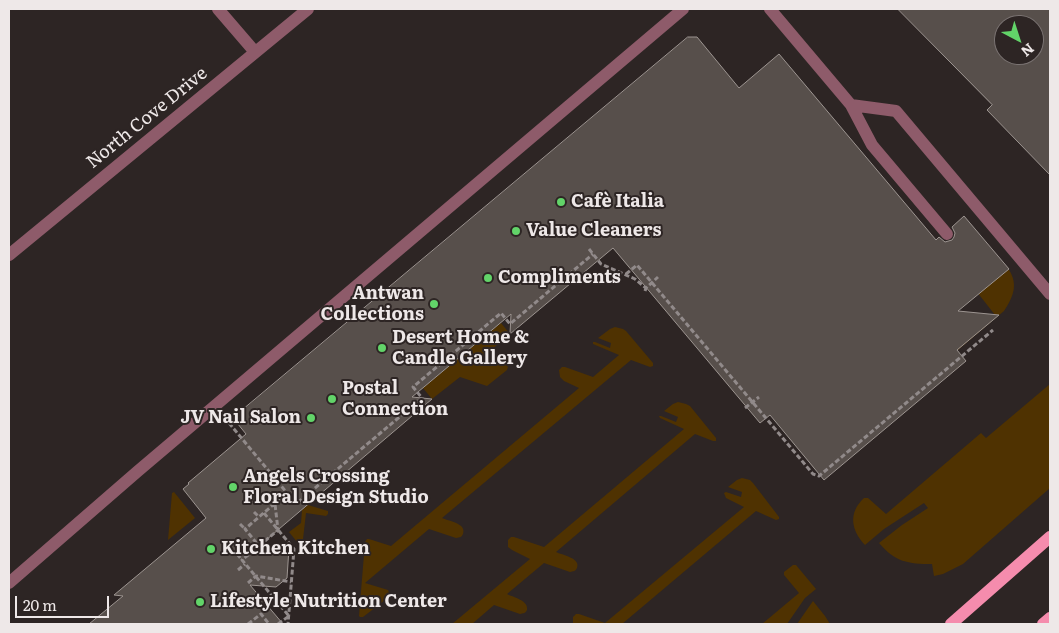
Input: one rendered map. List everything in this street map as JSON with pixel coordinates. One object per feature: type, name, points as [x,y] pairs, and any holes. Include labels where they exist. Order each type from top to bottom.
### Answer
[{"type":"main road","points":[[950,624],[1050,537]]},
{"type":"main road","points":[[1043,624],[1050,618]]},
{"type":"street","points":[[218,9],[255,52]]},
{"type":"street","name":"North Cove Drive","points":[[9,255],[308,9]]},
{"type":"street","points":[[9,583],[144,465],[683,9]]},
{"type":"street","points":[[770,9],[851,105],[872,145],[947,234]]},
{"type":"street","points":[[851,105],[896,111],[1050,294]]},
{"type":"path","points":[[588,249],[601,264],[635,279],[645,290],[658,277]]},
{"type":"path","points":[[497,308],[510,324],[592,254]]},
{"type":"path","points":[[572,262],[577,268]]},
{"type":"path","points":[[626,274],[638,264],[813,474],[819,476],[993,330]]},
{"type":"path","points":[[540,289],[545,294]]},
{"type":"path","points":[[527,300],[532,305]]},
{"type":"path","points":[[226,420],[296,504],[422,398],[413,387],[501,313]]},
{"type":"path","points":[[479,323],[484,328]]},
{"type":"path","points":[[462,337],[466,342]]},
{"type":"path","points":[[442,354],[446,359]]},
{"type":"path","points":[[421,372],[425,377]]},
{"type":"path","points":[[745,408],[759,397]]},
{"type":"path","points":[[405,404],[409,409]]},
{"type":"path","points":[[386,419],[391,424]]},
{"type":"path","points":[[364,438],[368,443]]},
{"type":"path","points":[[343,456],[347,461]]},
{"type":"path","points":[[324,471],[328,476]]},
{"type":"path","points":[[306,486],[311,491]]},
{"type":"path","points":[[244,529],[287,493]]},
{"type":"path","points":[[270,498],[275,504],[278,530]]},
{"type":"path","points":[[254,512],[259,517]]},
{"type":"path","points":[[264,513],[294,549],[288,624]]},
{"type":"path","points":[[240,524],[259,546]]},
{"type":"path","points":[[242,560],[278,530]]},
{"type":"path","points":[[237,554],[289,616]]},
{"type":"path","points":[[238,570],[245,564]]},
{"type":"path","points":[[256,576],[291,582]]},
{"type":"path","points":[[248,583],[256,576]]},
{"type":"path","points":[[248,624],[261,614],[269,624]]},
{"type":"path","points":[[278,624],[289,616]]},
{"type":"shaded area","points":[[1007,267],[1013,279],[1014,289],[1013,295],[1004,311],[823,464],[995,315],[977,292]]},
{"type":"shaded area","points":[[501,323],[510,334],[485,355],[505,363],[508,367],[507,370],[487,386],[460,377],[432,399],[423,388]]},
{"type":"shaded area","points":[[615,327],[626,331],[653,363],[653,366],[650,367],[631,360],[442,518],[462,527],[463,534],[461,537],[456,538],[429,529],[365,583],[388,590],[390,595],[363,617],[360,617],[365,542],[367,539],[391,546],[579,388],[560,377],[559,370],[562,367],[593,377],[619,355],[593,344],[595,342],[610,348],[611,343],[598,338]]},
{"type":"shaded area","points":[[1050,384],[1050,488],[963,564],[943,574],[934,576],[932,564],[902,561],[879,543],[928,508],[924,503],[884,529],[865,545],[860,539],[853,522],[855,510],[864,498],[868,498],[886,514],[981,433],[986,438]]},
{"type":"shaded area","points":[[678,402],[690,406],[716,438],[716,441],[695,434],[556,552],[574,559],[577,565],[575,571],[570,572],[544,563],[507,594],[520,599],[525,604],[527,610],[525,613],[520,614],[494,605],[472,624],[452,624],[530,559],[508,547],[508,540],[511,537],[544,547],[684,429],[659,416],[676,422],[678,417],[664,411]]},
{"type":"shaded area","points":[[742,478],[753,483],[779,519],[776,520],[756,511],[622,624],[573,624],[573,617],[576,614],[605,623],[744,507],[726,498],[724,493],[741,497],[742,492],[728,487]]},
{"type":"shaded area","points":[[174,492],[195,518],[168,540],[172,493]]},
{"type":"shaded area","points":[[308,505],[328,511],[328,514],[326,516],[306,513],[302,548],[289,532],[301,523],[302,510]]},
{"type":"shaded area","points":[[793,565],[796,565],[816,589],[805,598],[787,624],[762,624],[799,593],[784,575],[784,572]]},
{"type":"shaded area","points":[[813,601],[825,616],[830,624],[797,624]]},
{"type":"building","points":[[898,9],[1050,9],[1050,175],[987,110],[992,105]]},
{"type":"building","points":[[688,37],[697,37],[739,88],[779,54],[936,240],[939,237],[945,242],[952,240],[955,233],[952,227],[964,216],[1009,269],[958,311],[999,315],[957,350],[966,361],[824,480],[770,415],[760,423],[613,248],[510,334],[511,314],[412,397],[432,399],[259,546],[289,548],[287,578],[276,587],[250,585],[283,624],[89,624],[123,596],[114,595],[206,518],[183,489],[246,434],[233,418]]},
{"type":"place","name":"Cafè Italia","points":[[561,202]]},
{"type":"place","name":"Value Cleaners","points":[[516,231]]},
{"type":"place","name":"Compliments","points":[[488,278]]},
{"type":"place","name":"Antwan Collections","points":[[434,304]]},
{"type":"place","name":"Desert Home & Candle Gallery","points":[[382,348]]},
{"type":"place","name":"Postal Connection","points":[[332,399]]},
{"type":"place","name":"JV Nail Salon","points":[[311,418]]},
{"type":"place","name":"Angels Crossing Floral Design Studio","points":[[233,487]]},
{"type":"place","name":"Kitchen Kitchen","points":[[211,549]]},
{"type":"place","name":"Lifestyle Nutrition Center","points":[[200,602]]}]
